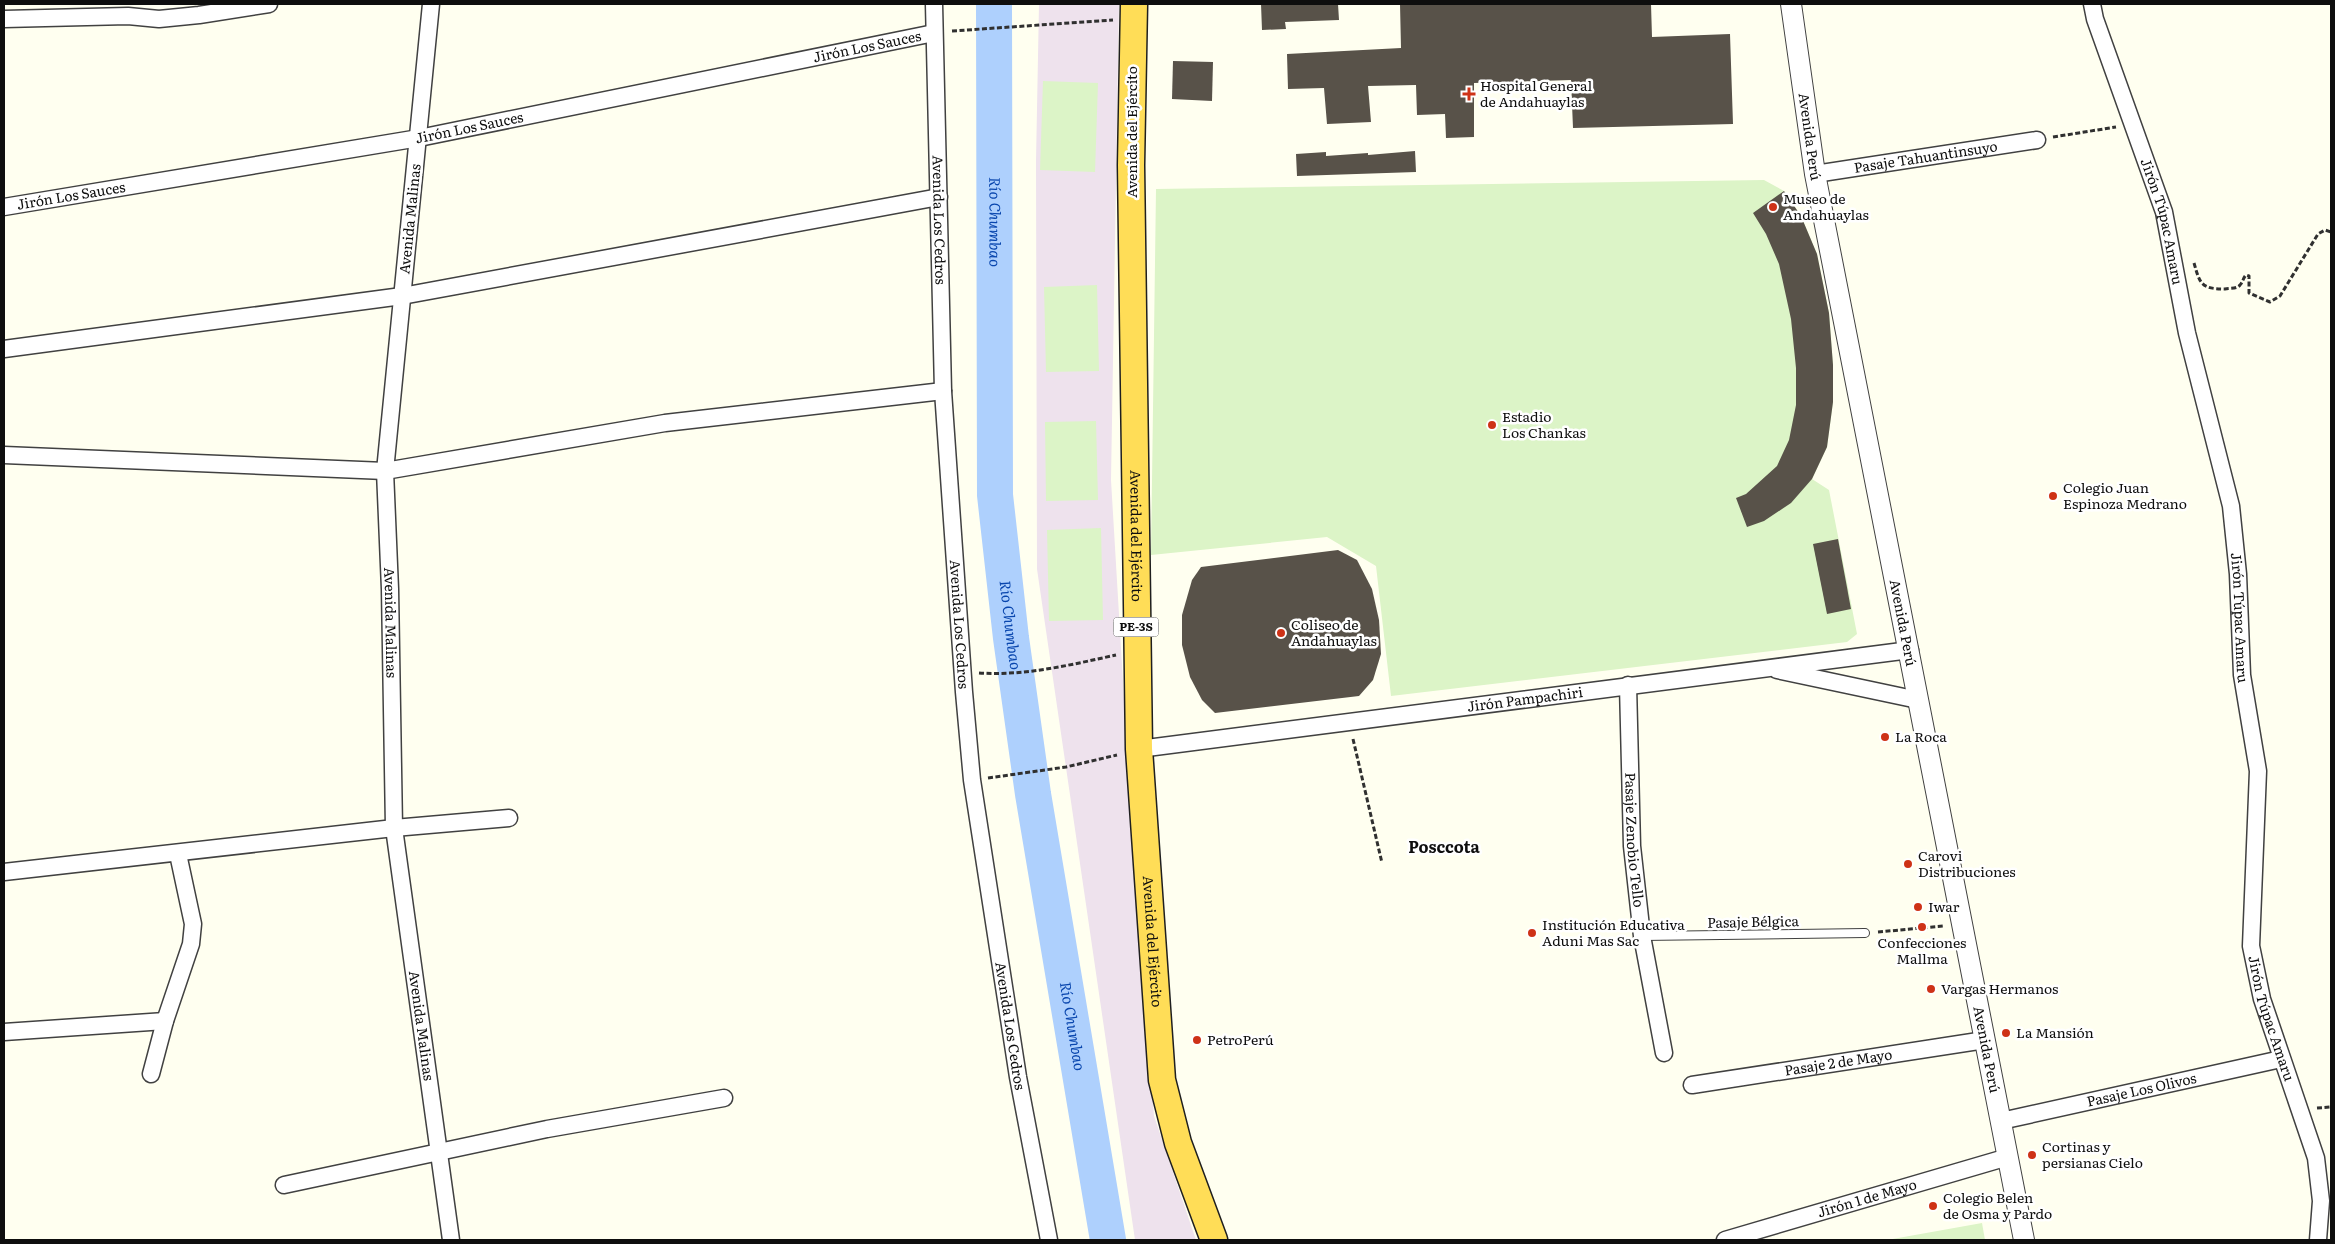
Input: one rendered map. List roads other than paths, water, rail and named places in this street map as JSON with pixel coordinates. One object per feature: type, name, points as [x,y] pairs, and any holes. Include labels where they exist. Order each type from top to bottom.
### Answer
[{"type":"highway","name":"Avenida del Ejército","points":[[1134,11],[1131,165],[1139,749],[1162,1080],[1178,1143],[1214,1240]]},
{"type":"street","points":[[4,19],[78,16],[179,18],[269,4]]},
{"type":"street","name":"Avenida Malinas","points":[[431,4],[384,471],[390,589],[394,828],[451,1240]]},
{"type":"street","name":"Avenida Los Cedros","points":[[934,4],[943,391],[972,780],[1018,1077],[1048,1240]]},
{"type":"street","name":"Avenida Perú","points":[[1791,4],[1815,174],[1910,650],[1918,700],[2024,1240]]},
{"type":"street","points":[[2093,11],[2105,4]]},
{"type":"street","name":"Jirón Túpac Amaru","points":[[2093,11],[2164,212],[2187,333],[2231,506],[2238,574],[2242,675],[2258,771],[2251,946],[2262,999],[2316,1158],[2321,1201],[2318,1240]]},
{"type":"street","name":"Jirón Los Sauces","points":[[4,207],[419,138],[934,33]]},
{"type":"street","name":"Pasaje Tahuantinsuyo","points":[[1815,174],[2038,140]]},
{"type":"street","points":[[4,349],[402,296],[938,197]]},
{"type":"street","points":[[4,455],[384,471],[665,423],[943,391]]},
{"type":"street","name":"Jirón Pampachiri","points":[[1139,749],[1910,650]]},
{"type":"street","points":[[1766,668],[1918,700]]},
{"type":"street","name":"Pasaje Zenobio Tello","points":[[1628,686],[1632,846],[1642,936],[1664,1053]]},
{"type":"street","points":[[4,872],[178,854],[394,828],[509,818]]},
{"type":"street","points":[[150,1074],[165,1021],[191,944],[193,924],[178,854]]},
{"type":"street","points":[[4,1032],[165,1021]]},
{"type":"street","name":"Pasaje 2 de Mayo","points":[[1692,1085],[1985,1040]]},
{"type":"street","name":"Pasaje Los Olivos","points":[[2001,1121],[2281,1059]]},
{"type":"street","points":[[284,1185],[548,1130],[724,1098]]},
{"type":"street","name":"Jirón 1 de Mayo","points":[[1725,1240],[2008,1157]]},
{"type":"lane","name":"Pasaje Bélgica","points":[[1642,936],[1865,933]]},
{"type":"waterway","name":"Río Chumbao","points":[[994,4],[995,495],[1011,638],[1033,794],[1108,1240]]},
{"type":"place","name":"Hospital General de Andahuaylas","points":[[1469,94]]},
{"type":"place","name":"Museo de Andahuaylas","points":[[1773,207]]},
{"type":"place","name":"Estadio Los Chankas","points":[[1492,425]]},
{"type":"place","name":"Colegio Juan Espinoza Medrano","points":[[2053,496]]},
{"type":"place","name":"Coliseo de Andahuaylas","points":[[1281,633]]},
{"type":"place","name":"La Roca","points":[[1885,737]]},
{"type":"place","name":"Carovi Distribuciones","points":[[1908,864]]},
{"type":"place","name":"Iwar","points":[[1918,907]]},
{"type":"place","name":"Confecciones Mallma","points":[[1922,927]]},
{"type":"place","name":"Institución Educativa Aduni Mas Sac","points":[[1532,933]]},
{"type":"place","name":"Vargas Hermanos","points":[[1931,989]]},
{"type":"place","name":"La Mansión","points":[[2006,1033]]},
{"type":"place","name":"PetroPerú","points":[[1197,1040]]},
{"type":"place","name":"Cortinas y persianas Cielo","points":[[2032,1155]]},
{"type":"place","name":"Colegio Belen de Osma y Pardo","points":[[1933,1206]]},
{"type":"district","name":"Posccota","points":[[1444,847]]}]
